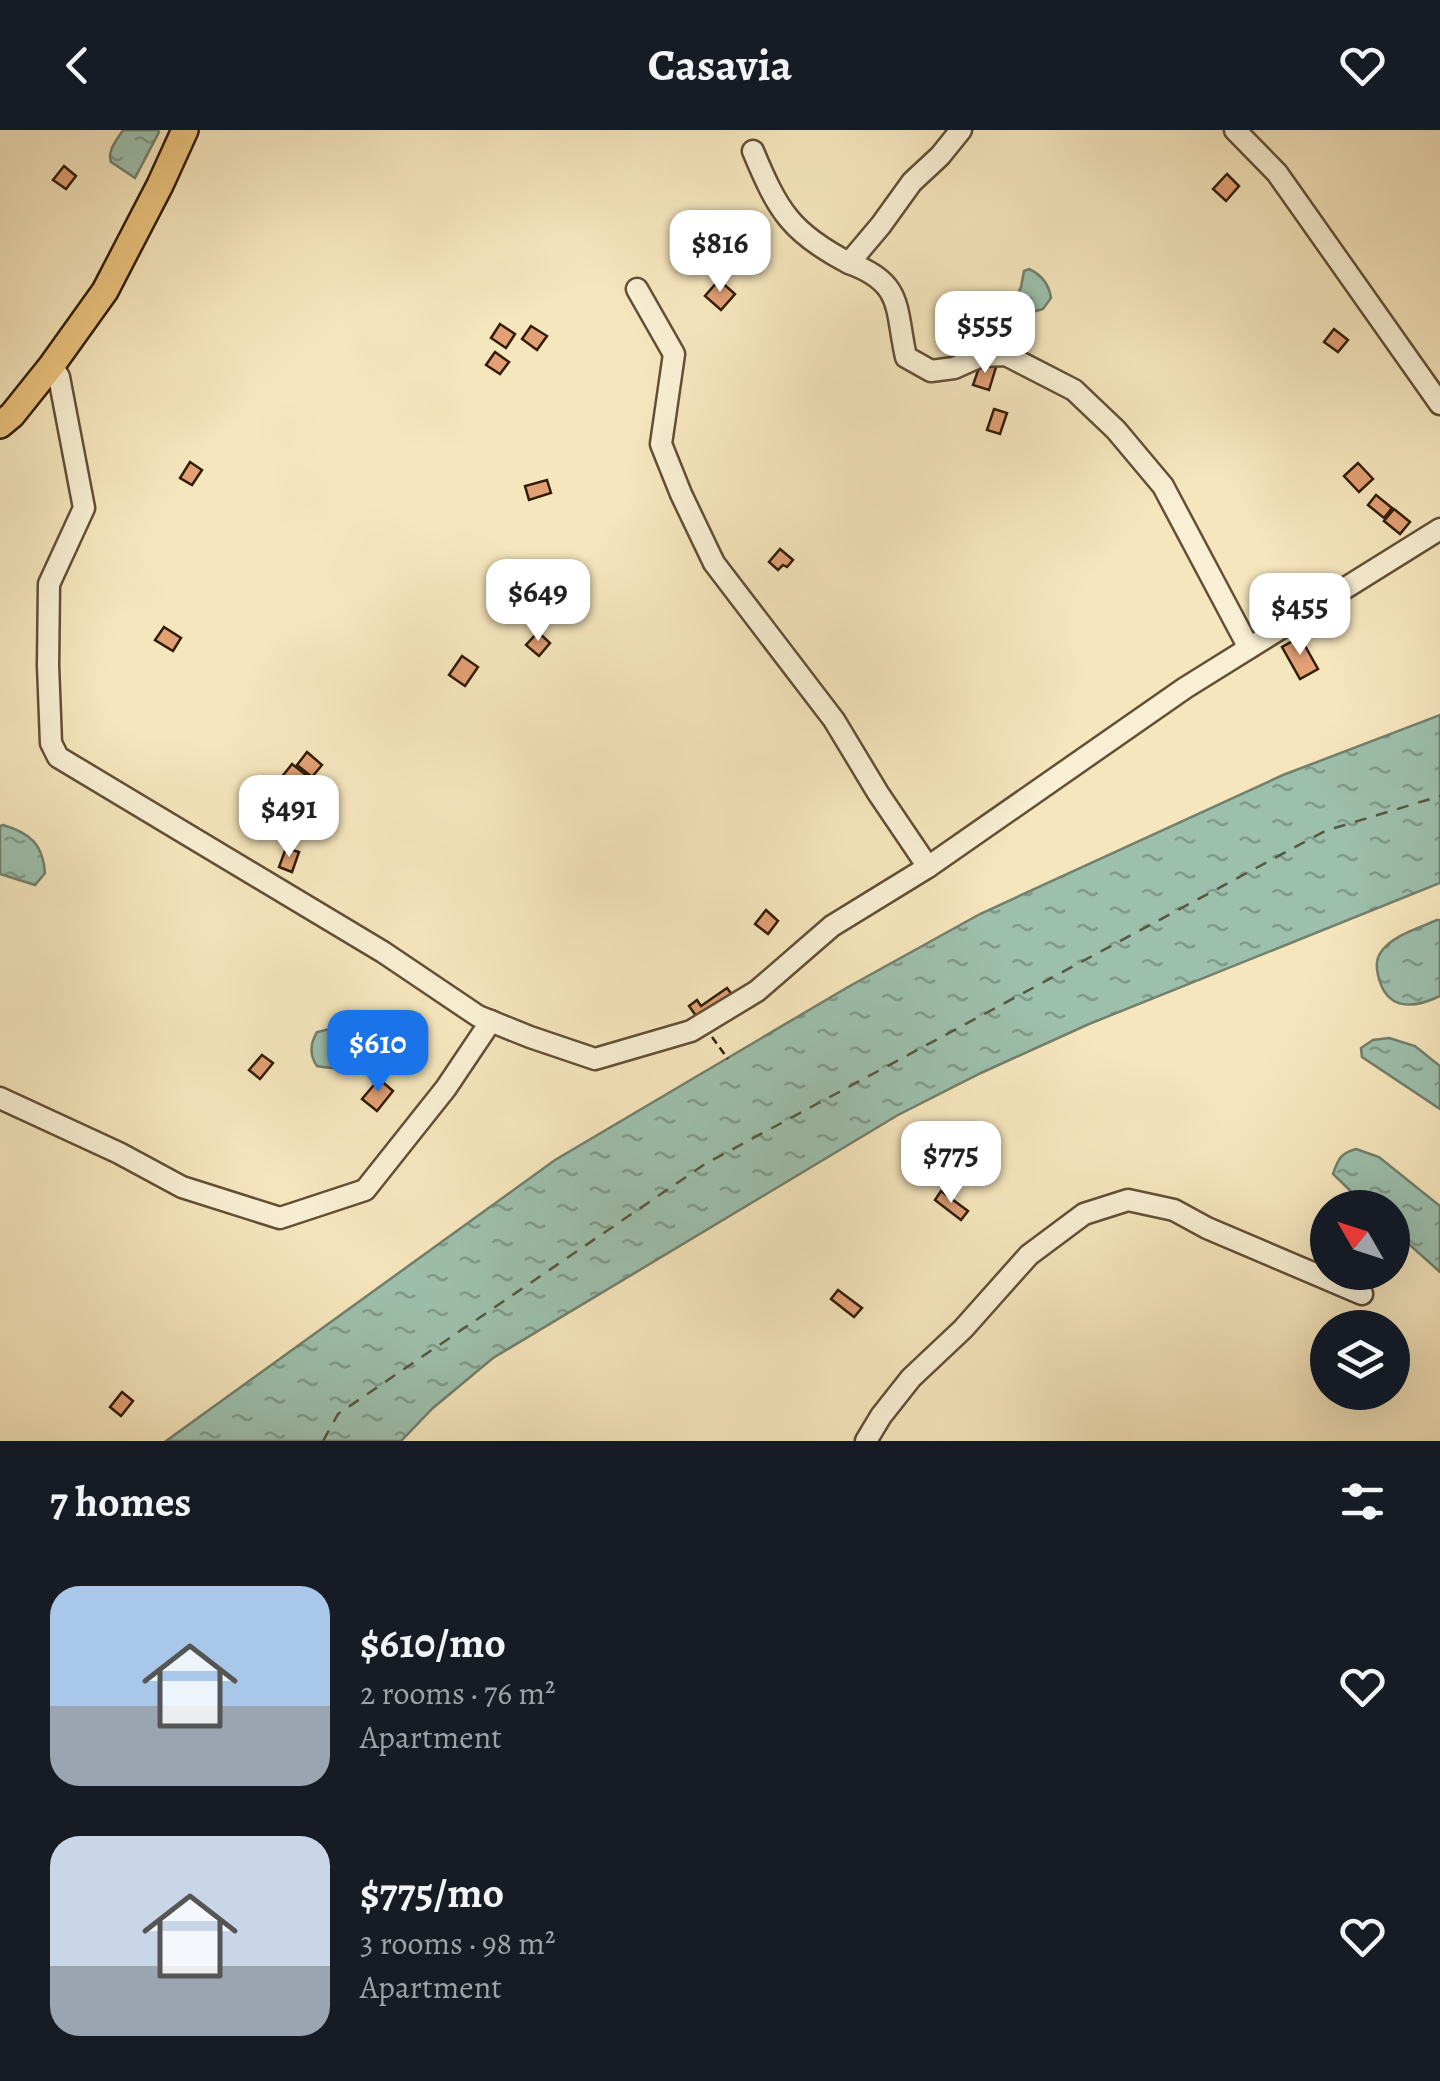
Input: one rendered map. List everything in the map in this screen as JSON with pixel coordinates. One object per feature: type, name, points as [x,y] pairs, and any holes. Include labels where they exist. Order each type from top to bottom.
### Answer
[{"type":"main road","points":[[0,426],[52,366],[105,291],[185,130]]},
{"type":"street","points":[[850,263],[912,182],[961,130]]},
{"type":"street","points":[[1236,130],[1277,172],[1440,404]]},
{"type":"street","points":[[753,151],[770,191],[793,226],[824,250],[882,278],[898,306],[906,357],[931,371],[954,368],[981,356],[1006,356],[1074,390],[1116,430],[1163,486],[1248,648]]},
{"type":"street","points":[[636,289],[674,354],[661,444],[714,563],[834,720],[928,867]]},
{"type":"street","points":[[52,366],[59,377],[84,508],[49,584],[51,744],[58,756],[383,952],[478,1016],[596,1059],[675,1037],[757,991],[832,926],[928,867],[1185,688],[1440,529]]},
{"type":"street","points":[[0,1098],[104,1145],[182,1187],[280,1218],[365,1190],[446,1088],[490,1021]]},
{"type":"street","points":[[866,1441],[911,1378],[964,1330],[1029,1256],[1084,1214],[1128,1200],[1174,1210],[1362,1294]]},
{"type":"path","points":[[702,1024],[728,1058]]},
{"type":"water","points":[[123,130],[159,132],[135,178],[110,158]]},
{"type":"water","points":[[1029,269],[1044,280],[1051,298],[1043,309],[1022,313],[1012,306],[1024,271]]},
{"type":"water","points":[[1440,715],[1440,883],[1089,1024],[898,1115],[493,1358],[433,1408],[401,1441],[166,1441],[555,1160],[848,987],[980,914],[1283,775]]},
{"type":"water","points":[[3,825],[28,836],[38,847],[45,873],[35,885],[0,874]]},
{"type":"water","points":[[1437,920],[1440,996],[1411,1005],[1394,1001],[1378,975],[1379,955],[1399,937]]},
{"type":"water","points":[[334,1028],[350,1033],[358,1045],[356,1054],[344,1067],[317,1066],[312,1054],[315,1036]]},
{"type":"water","points":[[1389,1038],[1415,1046],[1440,1066],[1440,1109],[1362,1057],[1361,1048],[1373,1040]]},
{"type":"water","points":[[1356,1149],[1379,1157],[1440,1206],[1440,1272],[1410,1245],[1410,1190],[1349,1190],[1333,1174],[1347,1152]]},
{"type":"building","points":[[64,166],[76,176],[66,189],[53,180]]},
{"type":"building","points":[[1227,174],[1239,186],[1226,201],[1213,189]]},
{"type":"building","points":[[719,280],[735,294],[721,310],[705,296]]},
{"type":"building","points":[[500,324],[515,334],[506,348],[491,338]]},
{"type":"building","points":[[531,326],[547,336],[537,350],[522,339]]},
{"type":"building","points":[[1334,329],[1348,340],[1338,352],[1324,342]]},
{"type":"building","points":[[495,352],[509,362],[500,374],[486,365]]},
{"type":"building","points":[[981,362],[996,367],[989,390],[973,385]]},
{"type":"building","points":[[994,409],[1007,413],[1000,434],[987,430]]},
{"type":"building","points":[[190,462],[202,470],[192,485],[180,478]]},
{"type":"building","points":[[1358,463],[1373,479],[1359,492],[1344,476]]},
{"type":"building","points":[[547,480],[551,493],[529,500],[525,486]]},
{"type":"building","points":[[1376,495],[1392,508],[1384,518],[1368,505]]},
{"type":"building","points":[[1394,509],[1410,522],[1400,534],[1384,521]]},
{"type":"building","points":[[780,549],[793,560],[778,570],[769,562]]},
{"type":"building","points":[[569,589],[577,599],[563,611],[554,601]]},
{"type":"building","points":[[164,627],[181,638],[173,651],[155,640]]},
{"type":"building","points":[[538,632],[550,643],[539,656],[526,645]]},
{"type":"building","points":[[1300,637],[1318,669],[1300,679],[1282,647]]},
{"type":"building","points":[[462,656],[478,667],[465,686],[449,675]]},
{"type":"building","points":[[307,752],[322,765],[312,777],[297,765]]},
{"type":"building","points":[[292,764],[306,775],[291,794],[277,783]]},
{"type":"building","points":[[286,848],[299,852],[292,872],[279,867]]},
{"type":"building","points":[[766,910],[778,921],[768,934],[755,924]]},
{"type":"building","points":[[727,988],[733,996],[699,1020],[689,1006],[697,1000],[701,1006]]},
{"type":"building","points":[[262,1055],[273,1063],[260,1079],[249,1070]]},
{"type":"building","points":[[379,1079],[393,1091],[377,1111],[362,1099]]},
{"type":"building","points":[[941,1191],[968,1211],[961,1220],[935,1200]]},
{"type":"building","points":[[838,1290],[862,1308],[854,1317],[831,1299]]},
{"type":"building","points":[[122,1392],[133,1401],[121,1416],[110,1407]]},
{"type":"ferry route","points":[[323,1441],[338,1414],[705,1164],[1325,831],[1440,796]]}]
